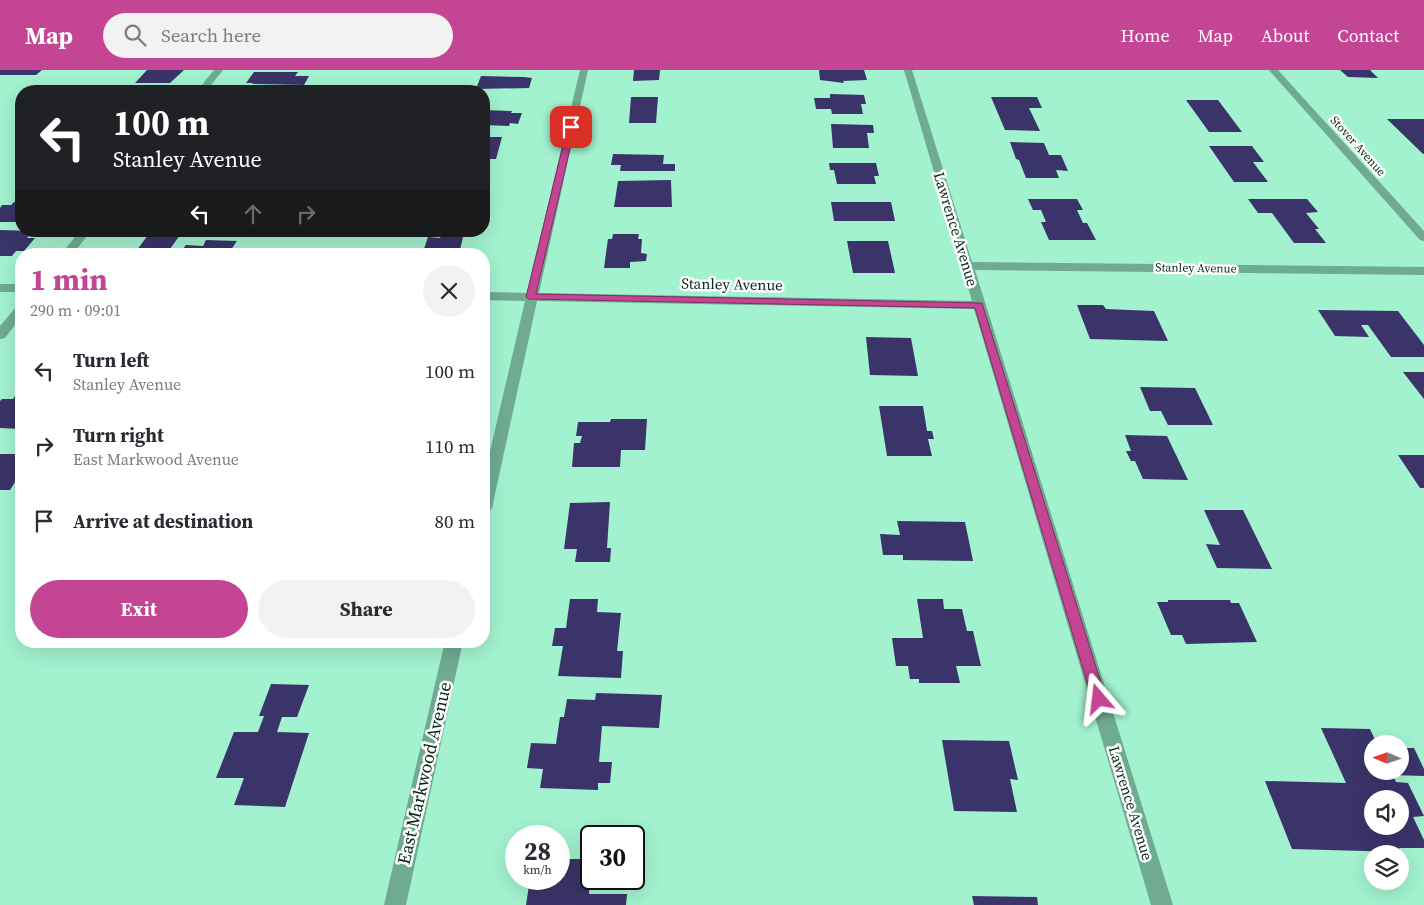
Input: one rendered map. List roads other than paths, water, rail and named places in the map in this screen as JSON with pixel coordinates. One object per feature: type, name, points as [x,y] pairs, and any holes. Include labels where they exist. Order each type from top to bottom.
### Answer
[{"type":"street","points":[[206,85],[219,70]]},
{"type":"street","points":[[490,481],[584,70]]},
{"type":"street","name":"Lawrence Avenue","points":[[908,70],[1162,905]]},
{"type":"street","name":"Stover Avenue","points":[[1273,70],[1424,238]]},
{"type":"street","points":[[72,248],[81,237]]},
{"type":"street","name":"Stanley Avenue","points":[[967,266],[1424,271]]},
{"type":"street","points":[[0,288],[15,288]]},
{"type":"street","name":"Stanley Avenue","points":[[490,296],[979,305]]},
{"type":"street","points":[[0,335],[15,316]]},
{"type":"street","name":"East Markwood Avenue","points":[[395,905],[452,648]]}]
